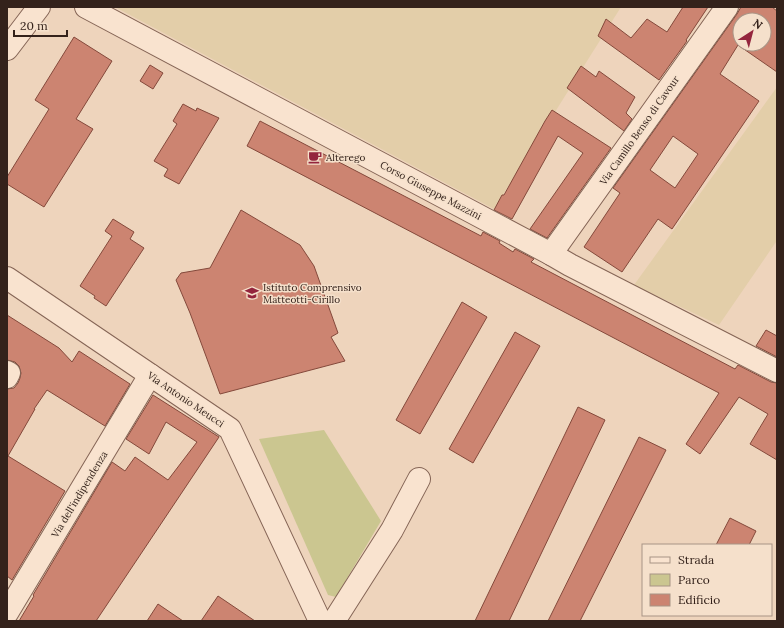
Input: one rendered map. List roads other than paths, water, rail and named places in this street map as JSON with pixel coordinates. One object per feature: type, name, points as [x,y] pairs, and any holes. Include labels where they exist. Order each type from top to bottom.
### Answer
[{"type":"street","points":[[7,49],[39,7]]},
{"type":"street","name":"Corso Giuseppe Mazzini","points":[[86,7],[577,268],[777,371]]},
{"type":"street","name":"Via Camillo Benso di Cavour","points":[[552,254],[727,7]]},
{"type":"street","name":"Via Antonio Meucci","points":[[7,278],[230,429],[320,621]]},
{"type":"street","points":[[7,372],[9,373],[7,377]]},
{"type":"street","name":"Via dell'indipendenza","points":[[7,613],[150,375]]},
{"type":"street","points":[[334,621],[392,530],[420,479]]},
{"type":"place","name":"Alterego","points":[[315,157]]},
{"type":"place","name":"Istituto Comprensivo Matteotti-Cirillo","points":[[252,293]]}]
